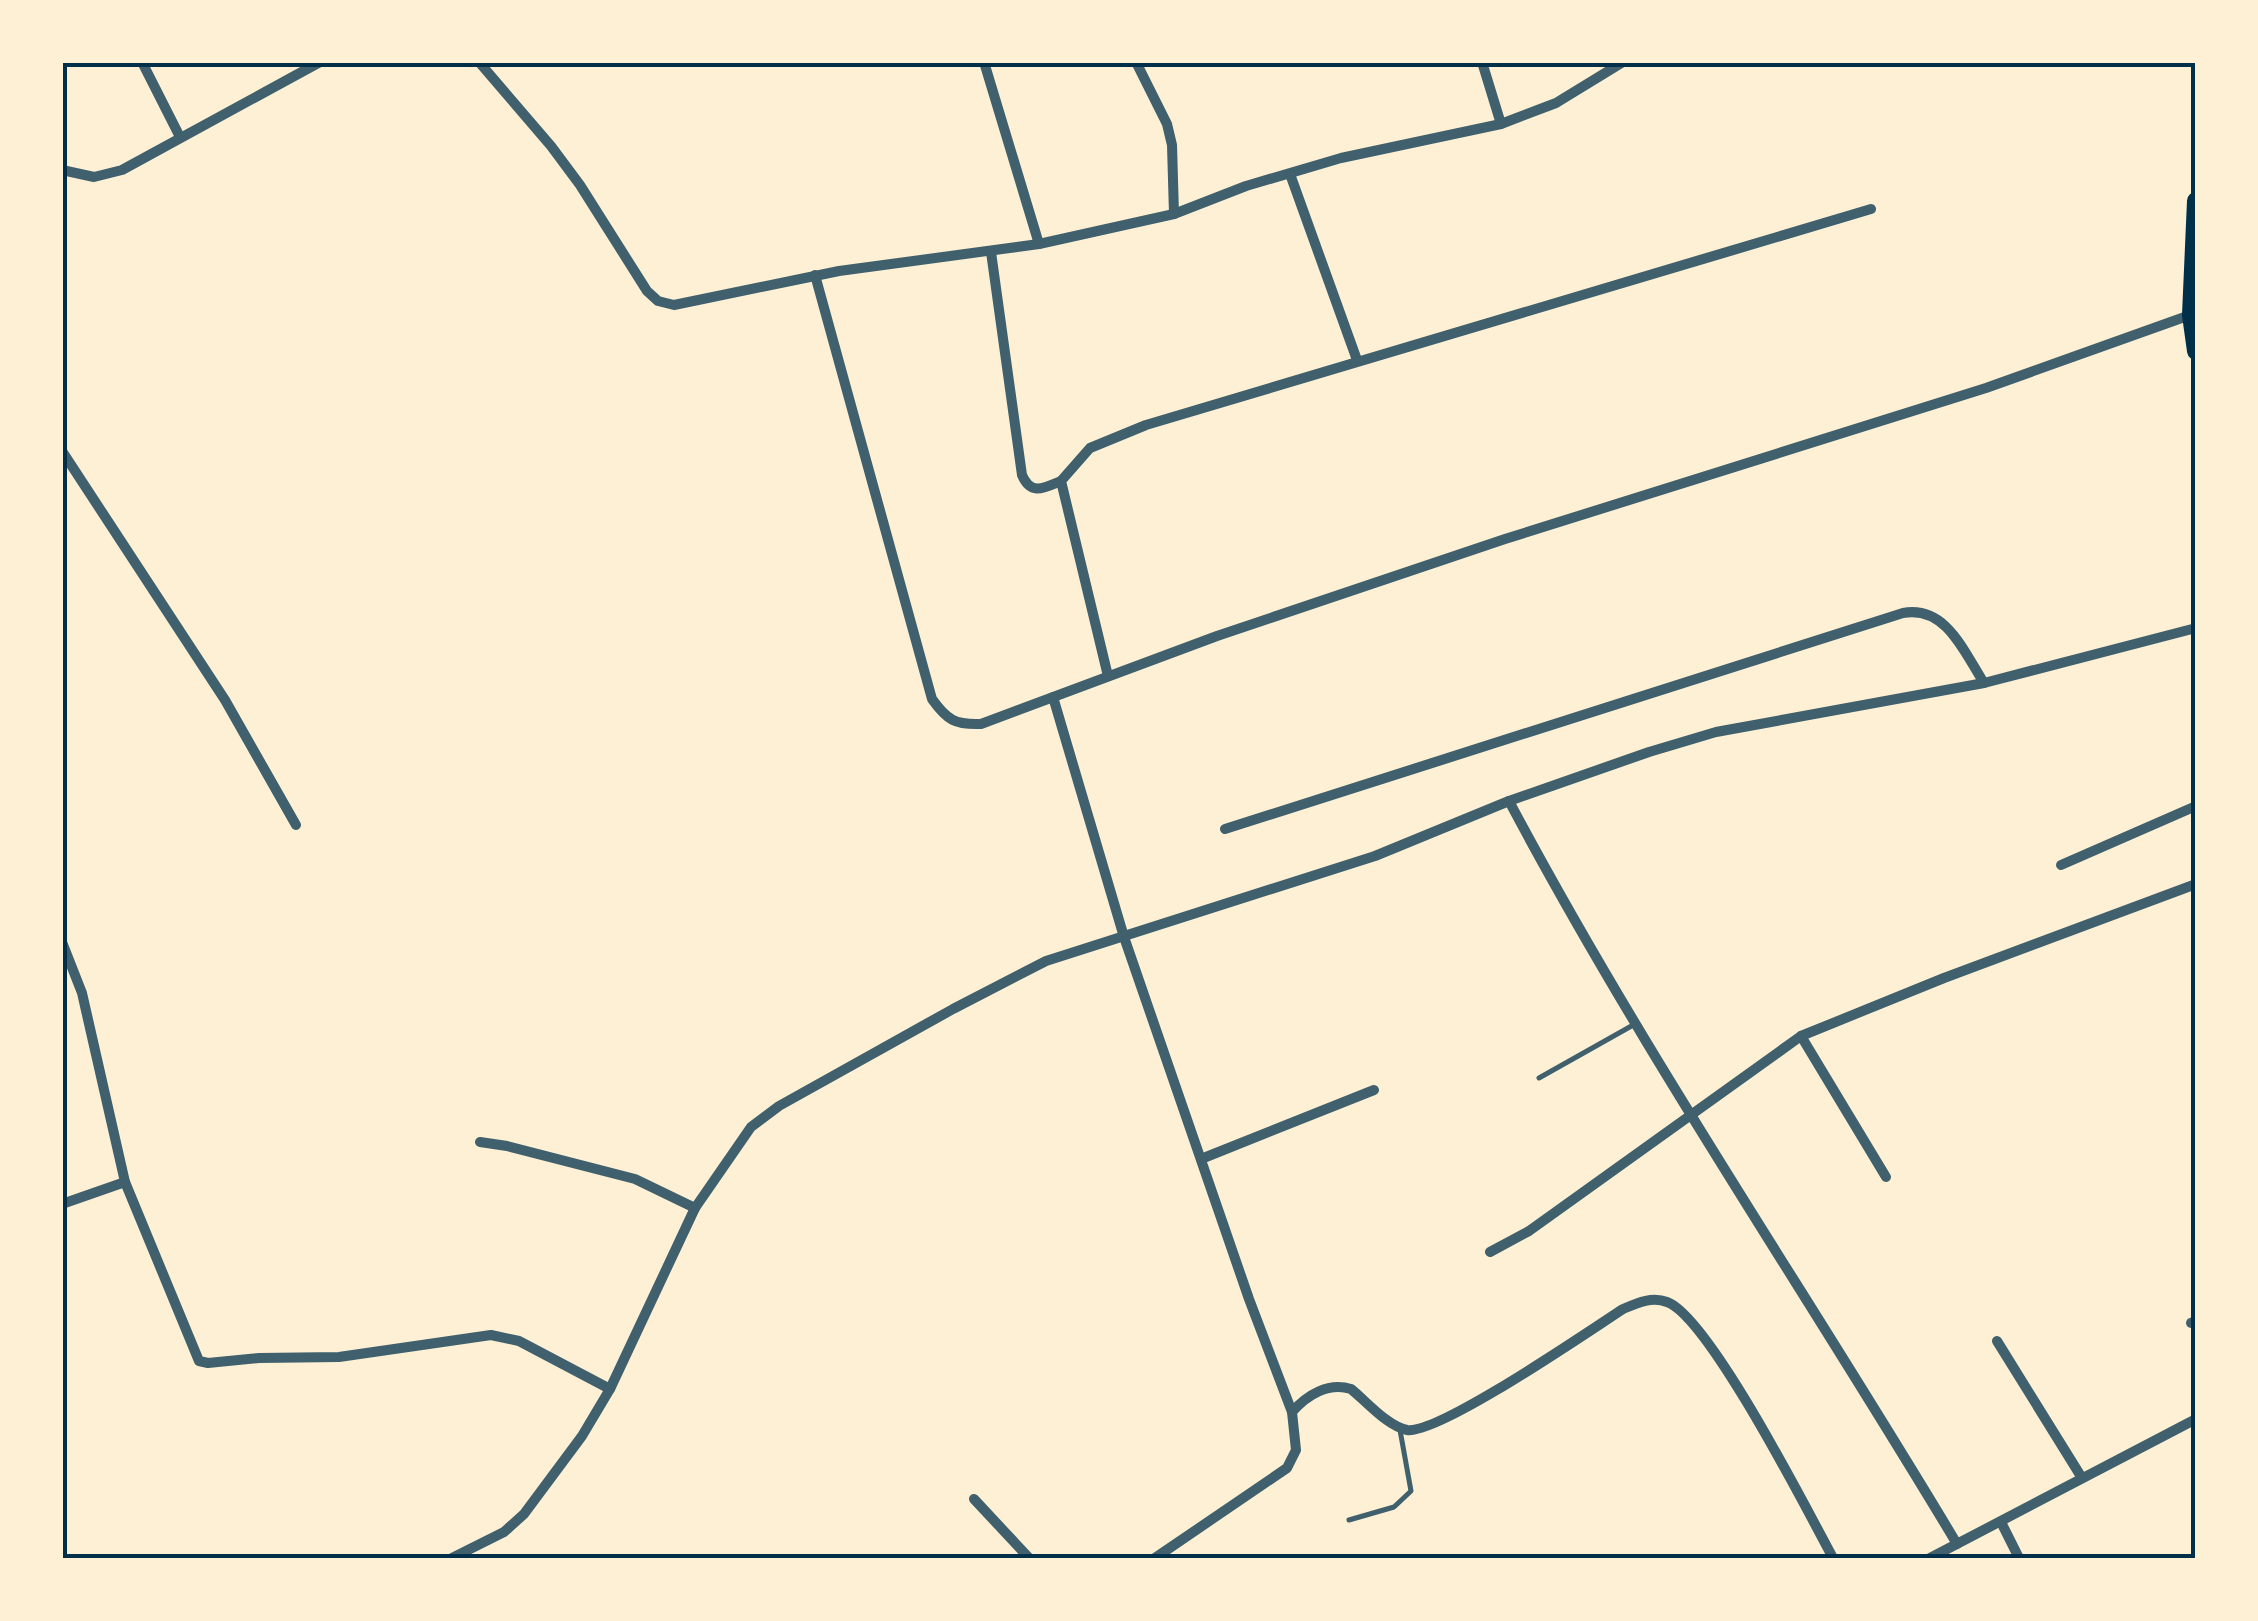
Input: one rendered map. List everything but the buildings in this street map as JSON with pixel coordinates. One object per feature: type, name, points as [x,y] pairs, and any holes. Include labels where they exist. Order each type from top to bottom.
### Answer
[{"type":"main road","points":[[2196,201],[2196,351]]},
{"type":"street","points":[[142,62],[180,137]]},
{"type":"street","points":[[62,170],[94,177],[122,170],[320,62]]},
{"type":"street","points":[[479,62],[551,146],[646,291],[658,302],[674,305],[815,275],[1039,244],[1174,214],[1246,186],[1360,154],[1501,124],[1556,103],[1623,62]]},
{"type":"street","points":[[984,62],[1039,244]]},
{"type":"street","points":[[1136,62],[1167,124],[1172,145],[1174,214]]},
{"type":"street","points":[[1482,62],[1501,124]]},
{"type":"street","points":[[1290,174],[1357,360]]},
{"type":"street","points":[[991,252],[1022,475],[1035,490],[1061,480],[1102,441],[1357,360],[1870,209]]},
{"type":"street","points":[[815,275],[932,699],[945,717],[959,725],[981,724],[1505,539],[1986,388],[2194,314]]},
{"type":"street","points":[[62,450],[225,700],[296,825]]},
{"type":"street","points":[[1061,480],[1108,676]]},
{"type":"street","points":[[1224,830],[1917,610],[1946,624],[1984,682]]},
{"type":"street","points":[[452,1558],[504,1532],[524,1514],[582,1436],[610,1389],[695,1208],[740,1141],[765,1114],[1016,976],[1046,961],[1375,856],[1509,801],[1716,732],[1984,682],[2196,628]]},
{"type":"street","points":[[1053,697],[1124,937],[1292,1412],[1296,1450],[1287,1468],[1155,1558]]},
{"type":"street","points":[[1509,801],[1573,921],[1689,1116],[1860,1382],[1957,1544]]},
{"type":"street","points":[[2061,865],[2196,806]]},
{"type":"street","points":[[1490,1252],[1529,1231],[1801,1036],[2196,884]]},
{"type":"street","points":[[62,942],[82,994],[124,1182],[199,1361],[208,1364],[259,1358],[338,1357],[491,1335],[518,1341],[610,1389]]},
{"type":"street","points":[[1801,1036],[1886,1177]]},
{"type":"street","points":[[1201,1158],[1374,1090]]},
{"type":"street","points":[[480,1142],[635,1179],[695,1208]]},
{"type":"street","points":[[62,1204],[124,1182]]},
{"type":"street","points":[[1292,1412],[1319,1391],[1342,1386],[1399,1427],[1417,1430],[1454,1414],[1623,1309],[1642,1301],[1669,1302],[1691,1320],[1725,1368],[1832,1558]]},
{"type":"street","points":[[1997,1341],[2082,1478]]},
{"type":"street","points":[[1930,1558],[2196,1418]]},
{"type":"street","points":[[974,1499],[1029,1558]]},
{"type":"street","points":[[2000,1522],[2019,1558]]},
{"type":"lane","points":[[1539,1078],[1635,1024]]},
{"type":"lane","points":[[1349,1520],[1394,1506],[1406,1499],[1411,1490],[1399,1427]]}]
